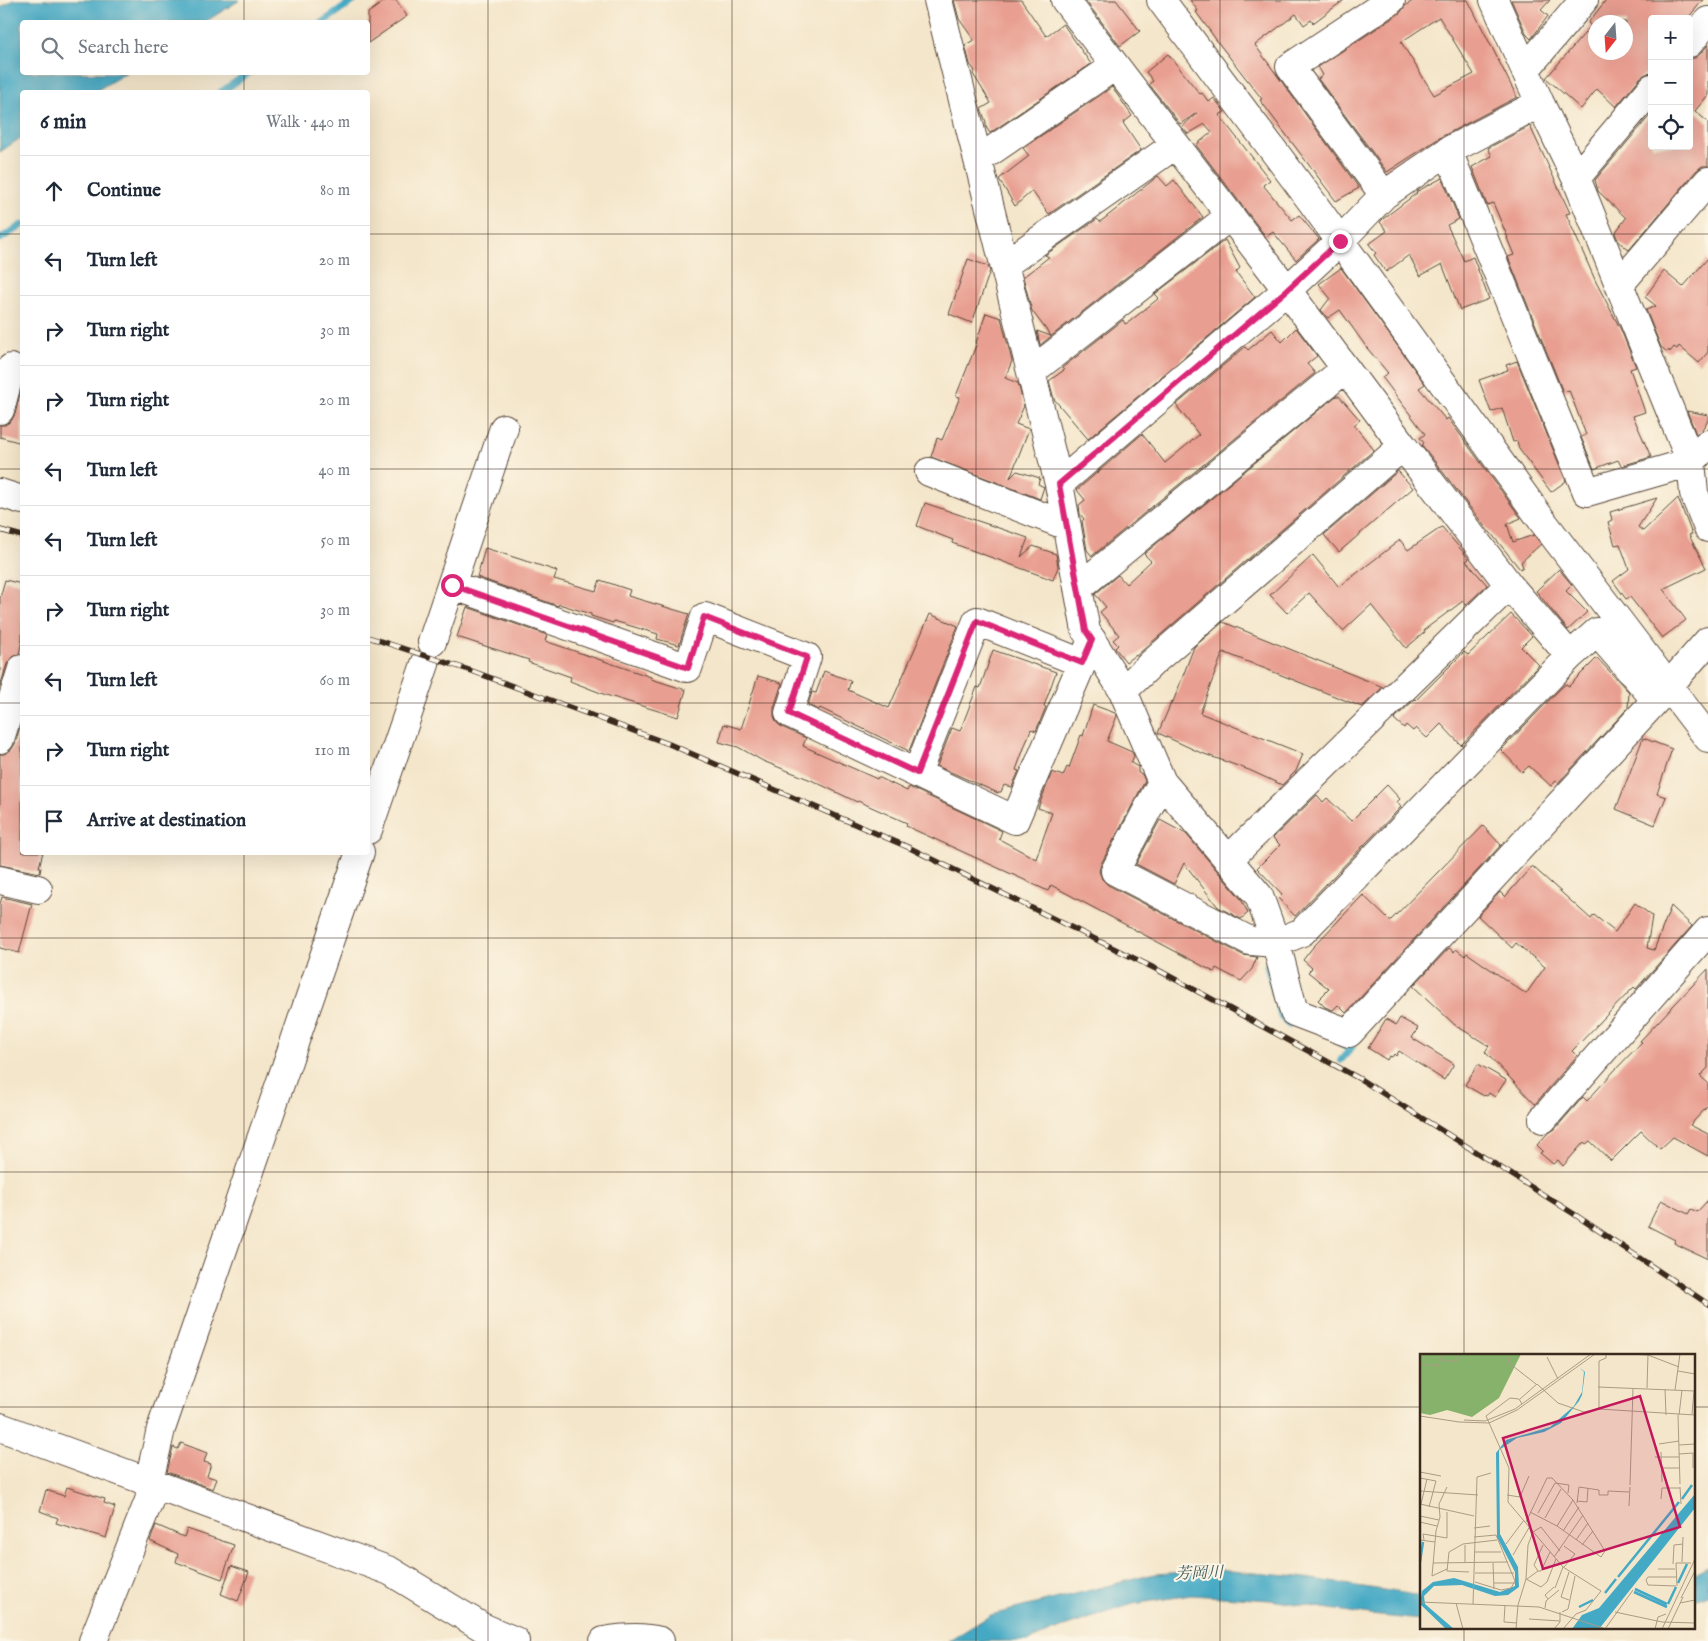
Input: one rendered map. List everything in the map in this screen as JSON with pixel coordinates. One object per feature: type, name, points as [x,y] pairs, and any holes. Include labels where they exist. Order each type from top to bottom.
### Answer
[{"type":"street","points":[[452,585],[688,668],[704,617],[807,657],[789,713],[1015,820],[1087,652],[1086,631],[1059,484],[938,0]]},
{"type":"street","points":[[1064,0],[1287,290],[1402,446],[1510,585],[1570,656]]},
{"type":"street","points":[[1161,0],[1340,241],[1544,523],[1662,693]]},
{"type":"street","points":[[1384,195],[1290,67],[1391,0]]},
{"type":"street","points":[[1494,0],[1576,178],[1620,285],[1700,453],[1694,493],[1708,528]]},
{"type":"street","points":[[1525,70],[1584,0]]},
{"type":"street","points":[[1693,39],[1708,21]]},
{"type":"street","points":[[978,160],[1115,66]]},
{"type":"street","points":[[1576,178],[1648,93]]},
{"type":"street","points":[[1059,484],[1287,290],[1340,241],[1384,195],[1448,151],[1540,103]]},
{"type":"street","points":[[1004,265],[1175,145]]},
{"type":"street","points":[[1448,151],[1587,492],[1700,453]]},
{"type":"street","points":[[1620,285],[1708,180]]},
{"type":"street","points":[[1031,372],[1230,216]]},
{"type":"street","points":[[0,410],[11,368]]},
{"type":"street","points":[[1078,588],[1346,369]]},
{"type":"street","points":[[370,824],[504,428]]},
{"type":"street","points":[[1123,691],[1152,663],[1402,446]]},
{"type":"street","points":[[929,472],[1067,526]]},
{"type":"street","points":[[0,493],[20,499]]},
{"type":"street","points":[[1228,860],[1510,585]]},
{"type":"street","points":[[917,773],[977,621],[1087,652],[1123,691],[1162,782],[1259,896],[1276,943],[1294,1012],[1349,1033],[1708,641]]},
{"type":"street","points":[[1162,782],[1115,871],[1250,941],[1276,943],[1302,932],[1570,656],[1597,632],[1708,738]]},
{"type":"street","points":[[0,739],[20,675]]},
{"type":"street","points":[[93,1641],[150,1498],[149,1481],[161,1429],[359,855]]},
{"type":"street","points":[[0,880],[38,889]]},
{"type":"street","points":[[1543,1119],[1708,931]]},
{"type":"street","points":[[0,1427],[390,1571],[482,1627],[511,1640]]},
{"type":"street","points":[[604,1641],[634,1638],[660,1641]]},
{"type":"water","points":[[13,0],[240,0],[208,20],[20,20],[20,75],[123,75],[97,90],[20,90],[20,138],[0,152],[0,8]]},
{"type":"water","points":[[1708,1566],[1708,1595],[1696,1600],[1696,1572]]},
{"type":"water","name":"芳岡川","points":[[1221,1570],[1299,1577],[1420,1596],[1420,1620],[1370,1615],[1270,1600],[1191,1595],[1133,1604],[1052,1631],[1029,1641],[949,1641],[991,1615],[1154,1574]]},
{"type":"building","points":[[386,0],[396,0],[407,16],[370,42],[370,20],[368,20],[368,13]]},
{"type":"building","points":[[954,0],[1021,0],[1046,36],[1063,24],[1091,64],[990,133],[986,127],[981,109],[991,103],[973,74],[975,71],[970,64],[965,45],[974,40],[959,19]]},
{"type":"building","points":[[1085,0],[1116,0],[1140,31],[1120,46]]},
{"type":"building","points":[[1190,0],[1344,0],[1313,23],[1311,20],[1304,25],[1296,14],[1255,45],[1359,188],[1336,201],[1196,12],[1198,11]]},
{"type":"building","points":[[1414,0],[1468,0],[1517,97],[1441,137],[1387,172],[1318,79],[1323,75],[1318,67],[1400,13],[1405,6]],"holes":[[[1439,17],[1474,74],[1434,95],[1401,42]]]},
{"type":"building","points":[[1511,0],[1550,0],[1541,10],[1548,16],[1531,39],[1527,35]]},
{"type":"building","points":[[1606,0],[1703,0],[1690,15],[1648,15],[1648,74],[1640,78],[1616,107],[1597,89],[1581,109],[1546,78],[1588,29],[1588,60],[1633,60],[1633,15],[1594,15]]},
{"type":"building","points":[[1708,45],[1708,95],[1695,111],[1708,122],[1708,166],[1702,166],[1696,171],[1629,250],[1619,242],[1615,233],[1626,218],[1598,191],[1595,180],[1648,118],[1648,150],[1693,150],[1693,58],[1700,54]]},
{"type":"building","points":[[1168,54],[1200,94],[1202,93],[1209,102],[1214,98],[1225,112],[1219,115],[1270,180],[1263,185],[1292,220],[1299,215],[1319,239],[1296,260],[1273,232],[1266,237],[1196,145],[1212,132],[1205,124],[1188,134],[1182,127],[1197,113],[1180,124],[1149,84],[1153,81],[1146,72]]},
{"type":"building","points":[[1112,87],[1132,116],[1123,123],[1141,150],[1049,214],[1032,191],[1015,206],[999,179],[1029,156],[1023,148]]},
{"type":"building","points":[[1530,126],[1570,213],[1566,214],[1596,282],[1621,330],[1636,367],[1630,369],[1645,412],[1633,416],[1651,457],[1621,466],[1618,460],[1594,469],[1581,437],[1586,435],[1569,390],[1563,392],[1508,257],[1514,255],[1508,238],[1493,203],[1487,205],[1472,167],[1492,156],[1488,148]]},
{"type":"building","points":[[1158,176],[1167,186],[1174,180],[1203,217],[1040,345],[1037,331],[1051,336],[1032,311],[1023,277],[1049,257],[1045,255],[1097,219],[1100,222]]},
{"type":"building","points":[[1442,178],[1459,219],[1447,225],[1464,261],[1473,257],[1489,299],[1460,310],[1442,264],[1420,276],[1409,255],[1386,272],[1369,244],[1387,231],[1380,222],[1384,218],[1416,192]]},
{"type":"building","points":[[1225,240],[1240,268],[1236,272],[1255,297],[1088,439],[1054,399],[1049,381],[1064,370],[1062,368],[1123,320],[1125,324],[1129,322],[1159,298],[1155,294]]},
{"type":"building","points":[[1708,258],[1708,352],[1699,363],[1679,346],[1677,349],[1674,347],[1670,352],[1661,347],[1646,310],[1656,306],[1645,297],[1664,271],[1683,287]]},
{"type":"building","points":[[968,259],[988,266],[990,271],[972,323],[949,314]]},
{"type":"building","points":[[1341,268],[1425,384],[1419,388],[1446,420],[1448,418],[1521,518],[1507,524],[1513,542],[1534,535],[1541,544],[1521,562],[1523,567],[1520,569],[1422,445],[1424,443],[1420,438],[1425,434],[1382,377],[1388,373],[1367,348],[1340,310],[1328,318],[1321,310],[1330,298],[1319,284]]},
{"type":"building","points":[[986,313],[1001,318],[1012,361],[1005,378],[1018,383],[1024,406],[1016,424],[1029,429],[1010,478],[1017,471],[1040,478],[1038,484],[1044,487],[1040,499],[931,457],[937,438],[942,440],[960,397],[956,396],[977,343]]},
{"type":"building","points":[[1296,328],[1317,356],[1307,364],[1315,373],[1092,556],[1087,550],[1082,521],[1084,519],[1080,514],[1079,505],[1085,500],[1077,490],[1142,434],[1165,463],[1199,435],[1176,405],[1245,347],[1248,350],[1272,330],[1282,342]]},
{"type":"building","points":[[1517,361],[1566,481],[1551,492],[1519,449],[1517,441],[1513,442],[1502,408],[1491,412],[1479,380],[1508,370],[1506,365]]},
{"type":"building","points":[[20,394],[20,442],[0,437],[0,425],[5,425],[11,421],[15,414]]},
{"type":"building","points":[[1336,396],[1339,396],[1360,420],[1354,425],[1374,450],[1136,656],[1126,662],[1115,648],[1118,645],[1113,640],[1119,635],[1100,612],[1106,607],[1095,594],[1118,575],[1126,584],[1151,561],[1144,554]]},
{"type":"building","points":[[1687,411],[1708,415],[1708,420],[1701,431],[1696,434]]},
{"type":"building","points":[[1398,471],[1413,488],[1339,552],[1324,535]]},
{"type":"building","points":[[1657,498],[1638,527],[1643,531],[1678,498],[1692,534],[1689,535],[1706,568],[1663,589],[1686,620],[1662,638],[1630,597],[1626,599],[1613,581],[1629,569],[1620,544],[1615,545],[1608,522],[1612,520],[1610,512]]},
{"type":"building","points":[[925,503],[1028,538],[1021,557],[1033,546],[1056,554],[1058,567],[1053,580],[952,543],[953,540],[917,526]]},
{"type":"building","points":[[1442,527],[1469,559],[1466,561],[1487,585],[1466,605],[1463,601],[1424,630],[1425,632],[1406,648],[1371,605],[1343,631],[1309,593],[1287,613],[1270,595],[1313,555],[1339,587],[1400,540],[1408,550]]},
{"type":"building","points":[[485,548],[557,571],[554,579],[596,591],[600,580],[630,590],[628,596],[689,614],[679,645],[657,639],[658,634],[614,621],[613,623],[559,604],[558,606],[477,577]]},
{"type":"building","points":[[1559,569],[1572,585],[1566,591],[1587,612],[1568,630],[1536,591]]},
{"type":"building","points":[[5,580],[20,584],[20,649],[19,654],[12,657],[7,664],[0,687],[0,598]]},
{"type":"building","points":[[467,607],[547,635],[545,641],[686,690],[678,717],[606,695],[570,681],[571,677],[528,662],[529,660],[457,637]]},
{"type":"building","points":[[930,614],[958,626],[909,751],[820,708],[819,710],[808,705],[812,692],[816,693],[824,671],[851,681],[848,690],[889,708]]},
{"type":"building","points":[[1511,614],[1532,636],[1521,647],[1539,665],[1461,745],[1441,724],[1427,738],[1416,728],[1413,731],[1406,725],[1404,728],[1394,719],[1464,652],[1468,655]]},
{"type":"building","points":[[1223,622],[1383,687],[1362,707],[1223,652],[1200,713],[1303,754],[1296,771],[1282,785],[1249,770],[1199,752],[1158,733],[1173,702],[1194,647]]},
{"type":"building","points":[[993,650],[1056,672],[1044,706],[1046,707],[1036,731],[1031,729],[1016,770],[1019,771],[1012,787],[1004,785],[1001,792],[998,793],[937,766],[952,728],[960,731],[977,687],[980,688]]},
{"type":"building","points":[[1597,658],[1629,692],[1628,708],[1558,783],[1556,781],[1551,786],[1529,766],[1522,772],[1501,750],[1561,688],[1566,684],[1569,686]]},
{"type":"building","points":[[758,676],[782,683],[774,708],[774,716],[777,723],[782,727],[806,738],[803,746],[907,791],[909,787],[1002,831],[999,839],[1036,859],[1052,813],[1038,808],[1052,772],[1063,776],[1067,767],[1069,768],[1081,735],[1083,736],[1093,705],[1115,713],[1117,716],[1107,741],[1132,752],[1134,756],[1131,763],[1138,767],[1138,773],[1142,774],[1145,781],[1101,864],[1099,871],[1102,879],[1108,885],[1243,955],[1257,957],[1252,969],[1241,981],[1216,968],[1214,972],[1051,885],[1048,891],[906,826],[907,823],[811,780],[763,761],[738,747],[719,742],[724,724],[741,729]]},
{"type":"building","points":[[20,727],[20,855],[42,855],[39,867],[41,867],[40,873],[0,865],[0,754],[11,750],[15,744]]},
{"type":"building","points":[[1643,738],[1672,749],[1657,794],[1666,797],[1655,825],[1616,809]]},
{"type":"building","points":[[1387,785],[1400,799],[1397,802],[1401,807],[1295,916],[1278,898],[1282,894],[1257,868],[1280,845],[1273,838],[1317,795],[1323,802],[1327,798],[1351,821]]},
{"type":"building","points":[[1160,820],[1186,834],[1241,899],[1248,913],[1241,919],[1218,907],[1184,863],[1174,884],[1136,864]]},
{"type":"building","points":[[1483,826],[1501,845],[1346,1013],[1338,1005],[1333,1010],[1325,1007],[1318,1000],[1329,989],[1308,972],[1312,968],[1303,960],[1313,947],[1363,895],[1390,921]]},
{"type":"building","points":[[1532,866],[1591,919],[1594,915],[1615,932],[1635,903],[1652,916],[1647,948],[1654,950],[1671,906],[1692,926],[1636,989],[1634,987],[1572,1051],[1577,1056],[1535,1104],[1485,1052],[1489,1046],[1455,1025],[1413,986],[1449,948],[1454,952],[1456,949],[1465,956],[1467,953],[1526,994],[1545,967],[1516,943],[1512,948],[1478,916],[1500,892],[1505,897]]},
{"type":"building","points":[[2,897],[32,904],[19,953],[0,948],[0,904]]},
{"type":"building","points":[[1708,969],[1708,1068],[1700,1076],[1708,1083],[1708,1106],[1690,1125],[1708,1134],[1708,1156],[1673,1137],[1660,1149],[1641,1131],[1611,1161],[1590,1141],[1586,1144],[1584,1142],[1563,1166],[1558,1160],[1553,1164],[1540,1153],[1543,1151],[1537,1145],[1547,1134],[1555,1129],[1583,1097],[1587,1101]]},
{"type":"building","points":[[1400,1018],[1418,1028],[1412,1038],[1454,1064],[1444,1080],[1399,1051],[1396,1056],[1394,1054],[1392,1057],[1389,1056],[1387,1060],[1368,1048],[1386,1019],[1396,1025]]},
{"type":"building","points":[[1478,1064],[1506,1080],[1495,1097],[1489,1093],[1487,1096],[1484,1096],[1465,1085]]},
{"type":"building","points":[[1661,1200],[1688,1214],[1691,1209],[1697,1212],[1708,1200],[1708,1259],[1674,1243],[1675,1240],[1648,1226]]},
{"type":"building","points":[[181,1443],[207,1453],[204,1462],[211,1464],[207,1476],[217,1479],[213,1489],[167,1472],[173,1447],[178,1449]]},
{"type":"building","points":[[67,1487],[105,1499],[104,1503],[115,1507],[106,1538],[56,1523],[58,1518],[40,1511],[46,1490],[64,1496]]},
{"type":"building","points":[[156,1525],[184,1537],[187,1529],[234,1545],[222,1579],[176,1562],[178,1554],[150,1541]]},
{"type":"building","points":[[231,1566],[249,1572],[238,1601],[221,1594]]},
{"type":"waterway","points":[[326,20],[355,0]]},
{"type":"waterway","points":[[224,90],[246,75]]},
{"type":"waterway","points":[[0,239],[20,226]]},
{"type":"waterway","points":[[1267,966],[1281,1017],[1289,1024]]},
{"type":"waterway","points":[[1338,1041],[1350,1050]]},
{"type":"waterway","points":[[1341,1060],[1352,1047]]},
{"type":"railway","points":[[0,530],[20,535]]},
{"type":"railway","points":[[370,638],[472,671],[669,744],[910,848],[1158,970],[1360,1079],[1574,1214],[1708,1304]]},
{"type":"route","points":[[452,585],[688,668],[704,617],[807,657],[789,713],[917,773],[977,621],[1082,663],[1092,640],[1086,631],[1059,484],[1287,290],[1340,241]]}]
